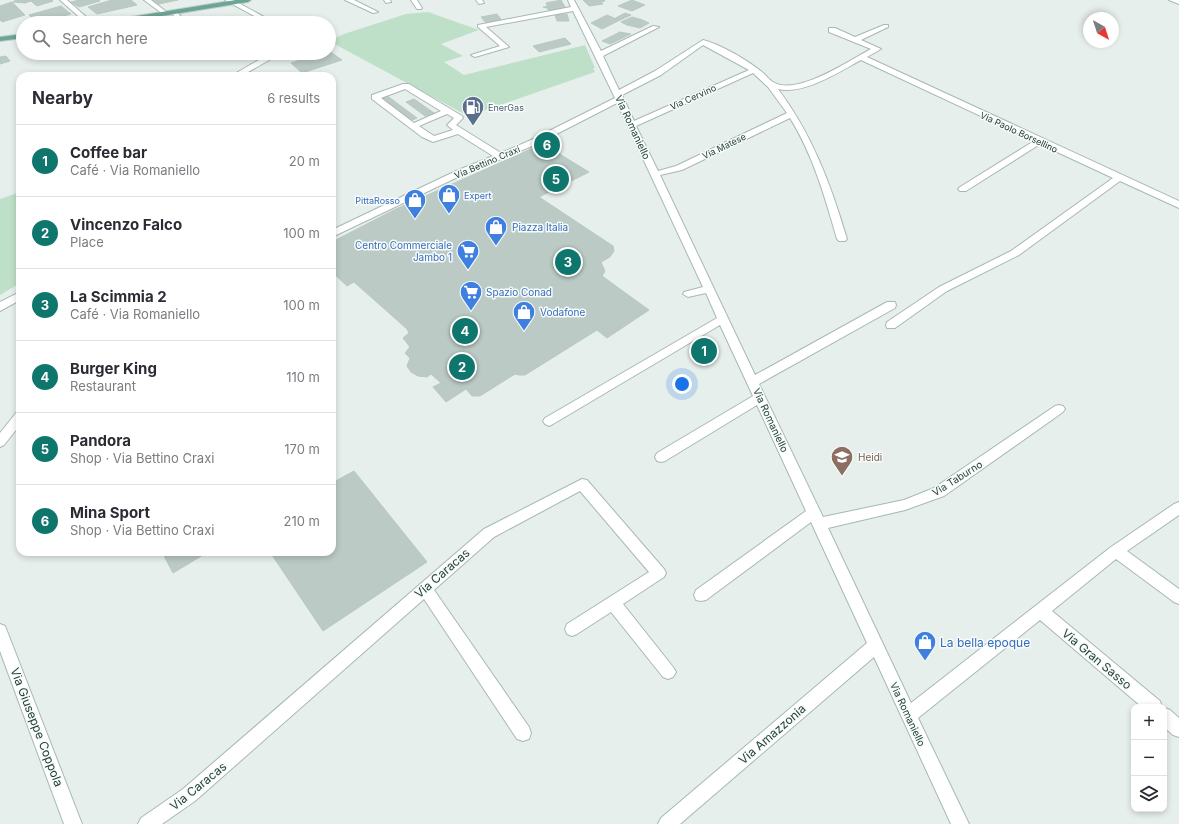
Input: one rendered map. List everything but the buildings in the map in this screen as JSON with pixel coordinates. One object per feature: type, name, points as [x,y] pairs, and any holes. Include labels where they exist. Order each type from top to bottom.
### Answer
[{"type":"main road","points":[[148,16],[166,13],[175,15],[230,1],[248,0]]},
{"type":"main road","points":[[0,39],[16,37]]},
{"type":"street","points":[[63,0],[82,16]]},
{"type":"street","points":[[147,0],[166,13]]},
{"type":"street","points":[[348,0],[375,12]]},
{"type":"street","points":[[414,0],[419,8]]},
{"type":"street","name":"Via Romaniello","points":[[572,0],[960,824]]},
{"type":"street","points":[[1172,0],[1179,2]]},
{"type":"street","points":[[230,1],[259,16]]},
{"type":"street","points":[[475,55],[505,47],[480,26],[578,13]]},
{"type":"street","points":[[855,40],[886,26]]},
{"type":"street","points":[[599,55],[655,27]]},
{"type":"street","points":[[770,84],[785,88],[804,84],[877,50],[832,30]]},
{"type":"street","name":"Via Bettino Craxi","points":[[336,232],[432,186],[539,140],[658,74],[703,42],[754,70]]},
{"type":"street","name":"Via Paolo Borsellino","points":[[860,58],[1179,205]]},
{"type":"street","points":[[243,72],[265,60]]},
{"type":"street","points":[[754,70],[770,84],[791,114],[811,147],[819,166],[842,239]]},
{"type":"street","name":"Via Cervino","points":[[632,125],[754,70]]},
{"type":"street","points":[[459,131],[432,140],[375,97],[406,86],[459,118],[451,125],[500,156]]},
{"type":"street","points":[[413,126],[448,111]]},
{"type":"street","name":"Via Matese","points":[[655,174],[680,168],[791,114]]},
{"type":"street","points":[[963,189],[1039,141]]},
{"type":"street","points":[[891,325],[943,289],[1015,253],[1120,177]]},
{"type":"street","points":[[424,180],[432,186]]},
{"type":"street","points":[[688,294],[709,289]]},
{"type":"street","points":[[0,307],[16,297]]},
{"type":"street","points":[[753,382],[891,305]]},
{"type":"street","points":[[549,421],[723,320]]},
{"type":"street","points":[[661,457],[760,398]]},
{"type":"street","name":"Via Taburno","points":[[817,519],[905,505],[938,492],[1060,410]]},
{"type":"street","points":[[0,442],[16,421]]},
{"type":"street","name":"Via Caracas","points":[[146,824],[190,795],[489,533],[582,484],[659,573],[572,630]]},
{"type":"street","points":[[909,715],[1116,551],[1179,508]]},
{"type":"street","points":[[701,595],[817,519]]},
{"type":"street","points":[[1116,551],[1179,597]]},
{"type":"street","points":[[425,589],[523,733]]},
{"type":"street","points":[[613,603],[668,672]]},
{"type":"street","name":"Via Gran Sasso","points":[[1041,611],[1150,704]]},
{"type":"street","name":"Via Giuseppe Coppola","points":[[0,631],[73,824]]},
{"type":"street","name":"Via Amazzonia","points":[[667,824],[876,645]]},
{"type":"street","points":[[1167,719],[1179,729]]},
{"type":"green space","points":[[428,12],[479,30],[441,44],[463,56],[444,62],[464,75],[585,45],[595,68],[593,68],[595,72],[468,116],[336,45],[336,38],[344,34],[406,14]]},
{"type":"green space","points":[[16,193],[16,285],[0,295],[0,199]]},
{"type":"place","name":"EnerGas","points":[[473,126]]},
{"type":"place","name":"Mina Sport","points":[[547,145]]},
{"type":"place","name":"Pandora","points":[[556,179]]},
{"type":"place","name":"Expert","points":[[449,214]]},
{"type":"place","name":"PittaRosso","points":[[415,220]]},
{"type":"place","name":"Piazza Italia","points":[[496,246]]},
{"type":"place","name":"La Scimmia 2","points":[[568,262]]},
{"type":"place","name":"Centro Commerciale Jambo 1","points":[[468,270]]},
{"type":"place","name":"Spazio Conad","points":[[471,312]]},
{"type":"place","name":"Burger King","points":[[465,331]]},
{"type":"place","name":"Vodafone","points":[[524,332]]},
{"type":"place","name":"Coffee bar","points":[[704,351]]},
{"type":"place","name":"Vincenzo Falco","points":[[462,367]]},
{"type":"place","name":"Heidi","points":[[842,476]]},
{"type":"place","name":"La bella epoque","points":[[925,662]]}]
